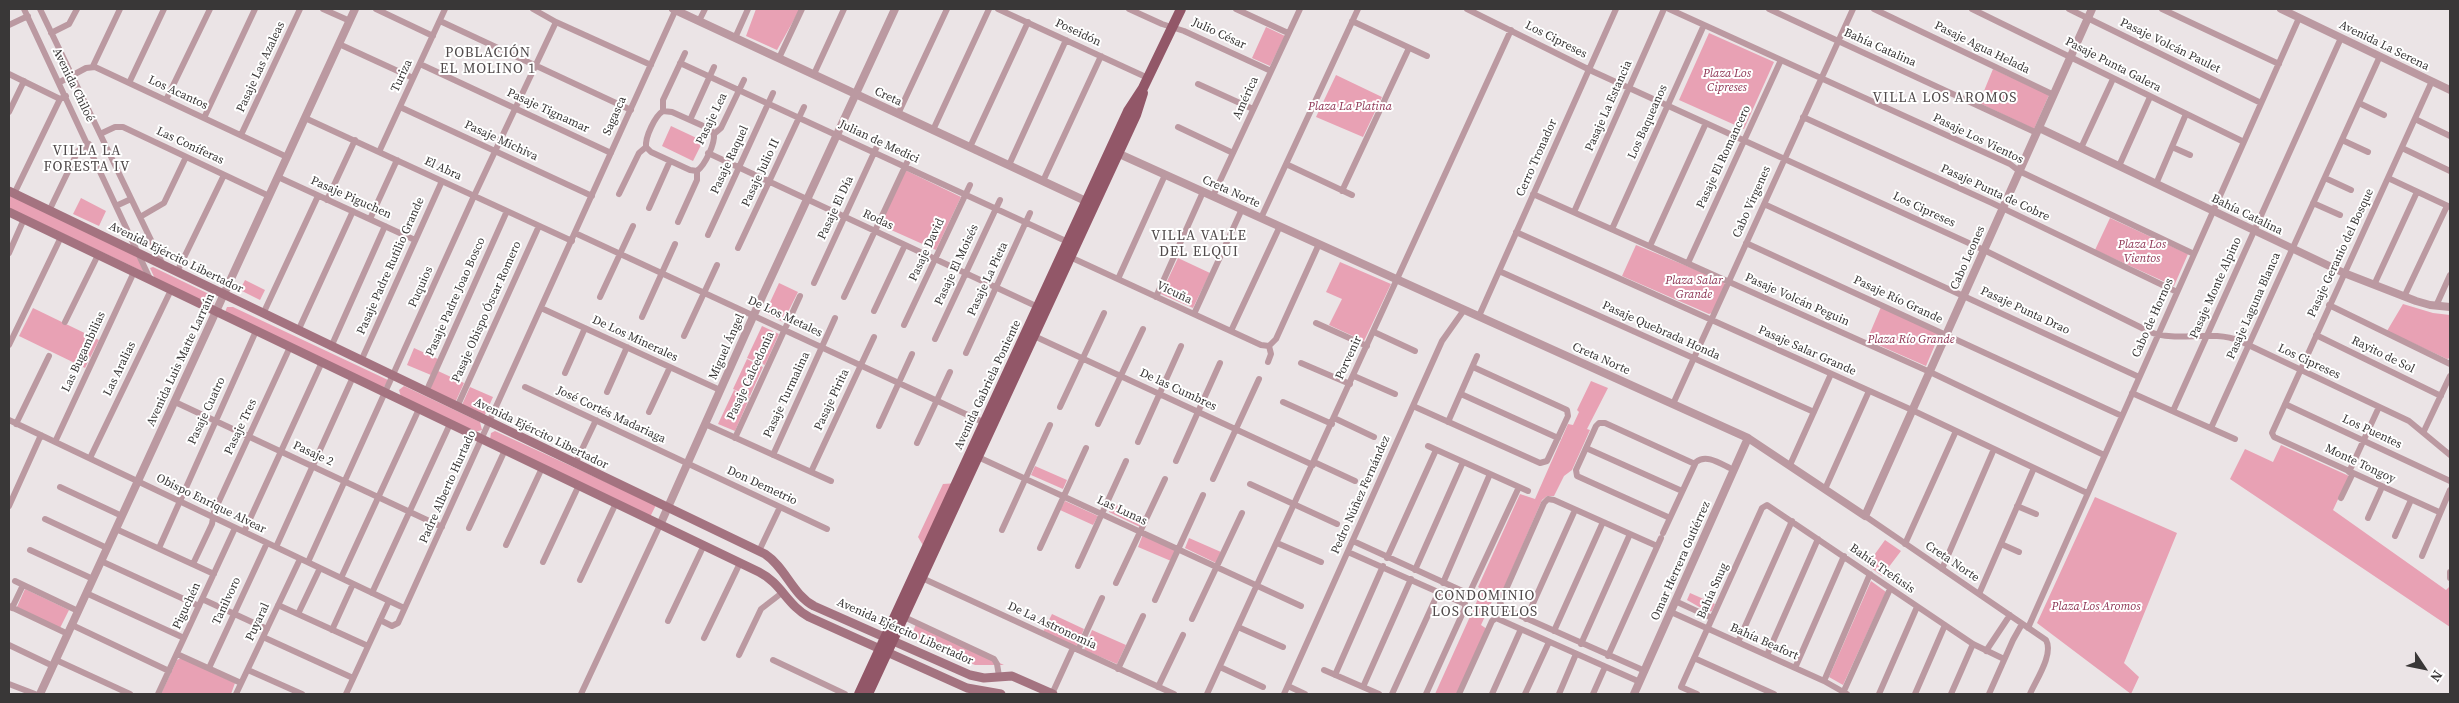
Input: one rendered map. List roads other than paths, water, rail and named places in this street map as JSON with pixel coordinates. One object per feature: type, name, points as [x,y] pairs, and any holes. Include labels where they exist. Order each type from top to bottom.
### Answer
[{"type":"main road","name":"Avenida Gabriela Poniente","points":[[889,639],[904,617],[1070,257],[1091,203],[1114,152],[1139,107],[1143,88],[1181,9]]},
{"type":"main road","name":"Avenida Ejército Libertador","points":[[11,193],[667,509],[759,551],[780,567],[809,603],[976,676],[1016,677],[1052,694]]},
{"type":"main road","name":"Avenida Gabriela Poniente","points":[[868,694],[884,650],[985,423],[1068,242],[1091,203]]},
{"type":"main road","name":"Avenida Ejército Libertador","points":[[9,212],[766,575],[793,607],[803,614],[967,688],[1001,694]]},
{"type":"main road","points":[[713,550],[712,539],[721,533]]},
{"type":"main road","name":"Avenida Gabriela Poniente","points":[[859,694],[884,650]]},
{"type":"street","name":"Avenida Chiloé","points":[[24,9],[60,82],[63,97],[89,144],[151,280]]},
{"type":"street","name":"Avenida Chiloé","points":[[40,9],[164,266]]},
{"type":"street","points":[[51,33],[69,24],[77,9]]},
{"type":"street","points":[[60,82],[92,66],[120,9]]},
{"type":"street","points":[[129,83],[164,9]]},
{"type":"street","points":[[166,100],[210,9]]},
{"type":"street","points":[[204,118],[255,9]]},
{"type":"street","name":"Pasaje Las Azaleas","points":[[241,135],[300,9]]},
{"type":"street","points":[[323,9],[350,21]]},
{"type":"street","name":"Avenida Luis Matte Larraín","points":[[40,694],[355,9]]},
{"type":"street","points":[[376,9],[433,36]]},
{"type":"street","name":"Turiza","points":[[379,152],[446,9]]},
{"type":"street","points":[[534,9],[556,22],[651,66]]},
{"type":"street","name":"Creta","points":[[675,9],[1091,203]]},
{"type":"street","name":"Sagasca","points":[[575,233],[675,9]]},
{"type":"street","points":[[700,21],[705,9]]},
{"type":"street","points":[[735,38],[748,9]]},
{"type":"street","points":[[779,58],[802,9]]},
{"type":"street","points":[[814,74],[844,9]]},
{"type":"street","name":"Miguel Ángel","points":[[581,694],[895,9]]},
{"type":"street","points":[[898,114],[947,9]]},
{"type":"street","points":[[933,130],[989,9]]},
{"type":"street","name":"Poseidón","points":[[998,9],[1148,78]]},
{"type":"street","name":"Julio César","points":[[1129,9],[1271,71]]},
{"type":"street","points":[[1236,9],[1288,33]]},
{"type":"street","name":"América","points":[[1213,196],[1300,9]]},
{"type":"street","points":[[1261,218],[1358,9]]},
{"type":"street","name":"Los Cipreses","points":[[1467,9],[1479,11],[1511,30],[1589,69],[1984,250],[2062,290],[2158,335],[2230,337],[2249,345],[2409,421],[2424,431],[2450,455]]},
{"type":"street","name":"Cerro Tronador","points":[[1478,316],[1616,9]]},
{"type":"street","name":"Pasaje La Estancia","points":[[1574,212],[1664,9]]},
{"type":"street","name":"Pasaje Los Vientos","points":[[1669,9],[2010,164],[2019,171],[2194,254]]},
{"type":"street","name":"Bahía Catalina","points":[[1769,9],[2081,148],[2344,273],[2404,297],[2436,306],[2450,307]]},
{"type":"street","name":"Cabo Vírgenes","points":[[1673,404],[1853,9]]},
{"type":"street","name":"Pasaje Agua Helada","points":[[1874,9],[2054,95]]},
{"type":"street","name":"Pasaje Punta Galera","points":[[1972,9],[2244,142]]},
{"type":"street","name":"Pasaje Volcán Paulet","points":[[2069,9],[2261,103]]},
{"type":"street","name":"Cabo Leones","points":[[1865,516],[2092,9]]},
{"type":"street","points":[[2162,9],[2279,64]]},
{"type":"street","name":"Avenida La Serena","points":[[2280,9],[2450,90]]},
{"type":"street","points":[[9,25],[28,16]]},
{"type":"street","name":"Cabo de Hornos","points":[[1989,694],[2004,659],[2025,626],[2087,493],[2299,18]]},
{"type":"street","points":[[1352,21],[1427,56]]},
{"type":"street","points":[[440,22],[631,110]]},
{"type":"street","name":"Puquios","points":[[308,562],[474,196],[556,22]]},
{"type":"street","points":[[970,147],[1028,22]]},
{"type":"street","name":"Los Baqueanos","points":[[1612,229],[1704,24]]},
{"type":"street","name":"Porvenir","points":[[1207,694],[1511,30]]},
{"type":"street","name":"Pasaje Monte Alpino","points":[[2173,411],[2341,38]]},
{"type":"street","points":[[1009,165],[1066,40]]},
{"type":"street","points":[[339,44],[414,78]]},
{"type":"street","points":[[1342,191],[1409,48]]},
{"type":"street","points":[[664,111],[663,100],[685,53]]},
{"type":"street","points":[[1043,181],[1101,56]]},
{"type":"street","name":"Pasaje Laguna Blanca","points":[[2211,428],[2380,56]]},
{"type":"street","name":"Pasaje El Romancero","points":[[1688,263],[1781,60]]},
{"type":"street","name":"Julian de Medici","points":[[680,63],[1068,242]]},
{"type":"street","name":"Pasaje Tignamar","points":[[420,64],[611,153]]},
{"type":"street","name":"Los Acantos","points":[[92,66],[287,157]]},
{"type":"street","points":[[690,120],[714,67]]},
{"type":"street","points":[[9,74],[63,97],[11,193]]},
{"type":"street","points":[[2081,148],[2112,78]]},
{"type":"street","name":"Pasaje Lea","points":[[678,222],[697,180],[697,171],[702,166],[714,140],[714,134],[721,128],[744,80]]},
{"type":"street","points":[[9,112],[24,81]]},
{"type":"street","name":"Pasaje Geranio del Bosque","points":[[2272,435],[2329,305],[2432,82]]},
{"type":"street","points":[[1198,84],[1253,109]]},
{"type":"street","name":"Pasaje Raquel","points":[[708,235],[773,93]]},
{"type":"street","points":[[2119,166],[2150,97]]},
{"type":"street","points":[[2359,103],[2384,115]]},
{"type":"street","name":"Pasaje Michiva","points":[[400,107],[592,196]]},
{"type":"street","name":"Pasaje Julio II","points":[[738,248],[804,107]]},
{"type":"street","points":[[619,194],[639,154],[646,147],[647,140],[658,116],[664,111],[669,111],[710,129],[714,134]]},
{"type":"street","points":[[2156,184],[2186,114]]},
{"type":"street","name":"Pasaje Punta de Cobre","points":[[1803,117],[2177,292]]},
{"type":"street","name":"El Abra","points":[[305,118],[572,241]]},
{"type":"street","points":[[2415,119],[2450,136]]},
{"type":"street","points":[[1650,246],[1706,123]]},
{"type":"street","name":"Las Coníferas","points":[[100,134],[121,126],[269,196]]},
{"type":"street","points":[[1178,127],[1233,153]]},
{"type":"street","points":[[327,200],[355,140]]},
{"type":"street","points":[[2342,140],[2368,152]]},
{"type":"street","name":"Pasaje El Día","points":[[814,283],[879,142]]},
{"type":"street","points":[[49,211],[78,151],[89,144]]},
{"type":"street","points":[[646,147],[651,152],[670,161],[697,171]]},
{"type":"street","points":[[2172,147],[2190,155]]},
{"type":"street","points":[[2402,148],[2450,171]]},
{"type":"street","name":"Creta Norte","points":[[1114,152],[1748,438],[2046,640],[2048,653],[2030,694]]},
{"type":"street","name":"Rodas","points":[[708,153],[1038,307]]},
{"type":"street","points":[[844,297],[910,156]]},
{"type":"street","points":[[140,217],[164,203],[186,157]]},
{"type":"street","points":[[370,219],[397,160]]},
{"type":"street","points":[[649,208],[670,161]]},
{"type":"street","points":[[1286,164],[1352,195]]},
{"type":"street","points":[[177,272],[224,175]]},
{"type":"street","points":[[1118,280],[1165,175]]},
{"type":"street","name":"Pasaje Piguchen","points":[[278,178],[415,240]]},
{"type":"street","points":[[2325,178],[2350,190]]},
{"type":"street","points":[[2388,178],[2449,207],[2404,297]]},
{"type":"street","name":"Pasaje Padre Rutilio Grande","points":[[360,361],[442,181]]},
{"type":"street","name":"Pasaje David","points":[[904,325],[970,185]]},
{"type":"street","points":[[1156,297],[1203,192]]},
{"type":"street","points":[[2374,285],[2417,192]]},
{"type":"street","name":"Pasaje Volcán Peguin","points":[[1533,194],[1930,372],[2104,455]]},
{"type":"street","points":[[263,314],[318,196]]},
{"type":"street","points":[[118,205],[131,199]]},
{"type":"street","name":"Pasaje El Moisés","points":[[935,339],[1000,200]]},
{"type":"street","points":[[2313,203],[2340,215]]},
{"type":"street","name":"Pasaje Punta Drao","points":[[1764,204],[2139,377]]},
{"type":"street","points":[[1194,314],[1242,209]]},
{"type":"street","points":[[298,330],[353,211]]},
{"type":"street","name":"Pasaje Padre Joao Bosco","points":[[426,392],[507,211]]},
{"type":"street","name":"Pasaje La Pieta","points":[[966,353],[1030,213]]},
{"type":"street","points":[[9,253],[24,220]]},
{"type":"street","points":[[331,347],[385,226]]},
{"type":"street","name":"Pasaje Obispo Óscar Romero","points":[[457,407],[539,226]]},
{"type":"street","points":[[600,297],[633,226]]},
{"type":"street","points":[[1231,331],[1280,226]]},
{"type":"street","name":"Pasaje Salar Grande","points":[[1516,232],[1912,410],[2087,493]]},
{"type":"street","name":"Padre Alberto Hurtado","points":[[380,620],[396,625],[575,233]]},
{"type":"street","name":"De Los Metales","points":[[575,233],[985,423]]},
{"type":"street","points":[[9,345],[60,237]]},
{"type":"street","name":"Pasaje Río Grande","points":[[1746,243],[2122,416]]},
{"type":"street","points":[[642,318],[676,244]]},
{"type":"street","points":[[1268,362],[1269,346],[1276,340],[1319,244]]},
{"type":"street","points":[[874,311],[904,245]]},
{"type":"street","points":[[66,322],[98,255]]},
{"type":"street","name":"Vicuña","points":[[1070,257],[1263,346],[1269,346]]},
{"type":"street","points":[[684,336],[717,265]]},
{"type":"street","name":"Pasaje Quebrada Honda","points":[[1499,270],[1814,412]]},
{"type":"street","name":"Las Bugambilias","points":[[55,442],[134,272]]},
{"type":"street","points":[[2436,306],[2450,275]]},
{"type":"street","name":"Las Aralias","points":[[90,458],[170,290]]},
{"type":"street","name":"Pasaje Calcedonia","points":[[734,438],[800,296]]},
{"type":"street","points":[[2329,305],[2450,364]]},
{"type":"street","name":"De Los Minerales","points":[[541,308],[720,390]]},
{"type":"street","name":"Pedro Núñez Fernández","points":[[1284,694],[1446,333],[1464,310]]},
{"type":"street","points":[[1060,407],[1104,313]]},
{"type":"street","name":"Pasaje Turmalina","points":[[773,455],[835,318]]},
{"type":"street","points":[[1316,322],[1367,346]]},
{"type":"street","points":[[565,373],[585,328]]},
{"type":"street","points":[[1098,424],[1143,329]]},
{"type":"street","name":"Pasaje Cuatro","points":[[158,548],[256,331]]},
{"type":"street","points":[[1374,332],[1416,351]]},
{"type":"street","name":"Rayito de Sol","points":[[2316,335],[2441,396]]},
{"type":"street","name":"De las Cumbres","points":[[1034,336],[1198,412],[1355,481]]},
{"type":"street","name":"Pasaje Pirita","points":[[811,472],[874,337]]},
{"type":"street","points":[[1138,442],[1181,346]]},
{"type":"street","name":"Pasaje Tres","points":[[193,564],[290,347]]},
{"type":"street","points":[[607,392],[627,348]]},
{"type":"street","points":[[879,426],[912,354]]},
{"type":"street","points":[[16,424],[49,356]]},
{"type":"street","points":[[1448,422],[1478,356]]},
{"type":"street","points":[[244,532],[322,362]]},
{"type":"street","points":[[1176,461],[1220,363]]},
{"type":"street","points":[[1301,363],[1350,384]]},
{"type":"street","points":[[1413,406],[1542,463],[1547,461],[1568,416],[1566,408],[1473,366]]},
{"type":"street","points":[[649,412],[670,367]]},
{"type":"street","points":[[917,443],[950,372]]},
{"type":"street","points":[[1790,465],[1831,374]]},
{"type":"street","points":[[1354,376],[1395,394]]},
{"type":"street","points":[[2424,431],[2450,376]]},
{"type":"street","points":[[276,547],[353,377]]},
{"type":"street","points":[[1214,479],[1259,379]]},
{"type":"street","name":"José Cortés Madariaga","points":[[525,387],[687,463]]},
{"type":"street","points":[[1825,489],[1869,391]]},
{"type":"street","points":[[2132,393],[2235,439]]},
{"type":"street","points":[[1461,394],[1558,438]]},
{"type":"street","name":"Pasaje 2","points":[[175,402],[442,527]]},
{"type":"street","points":[[1283,402],[1374,437]]},
{"type":"street","name":"Los Puentes","points":[[2285,404],[2450,481]]},
{"type":"street","points":[[2341,498],[2379,407]]},
{"type":"street","points":[[341,578],[419,409]]},
{"type":"street","name":"Obispo Enrique Alvear","points":[[9,420],[404,608]]},
{"type":"street","points":[[575,464],[596,420]]},
{"type":"street","points":[[1670,518],[1579,478],[1576,470],[1586,448],[1597,425],[1601,422],[1695,464]]},
{"type":"street","points":[[372,593],[450,424]]},
{"type":"street","points":[[705,424],[831,481]]},
{"type":"street","points":[[1002,530],[1050,425]]},
{"type":"street","points":[[1906,544],[1956,431]]},
{"type":"street","points":[[9,506],[42,435]]},
{"type":"street","name":"Monte Tongoy","points":[[2272,435],[2439,512]]},
{"type":"street","name":"Omar Herrera Gutiérrez","points":[[1634,694],[1748,438]]},
{"type":"street","points":[[1428,446],[1528,491]]},
{"type":"street","points":[[1040,548],[1086,448]]},
{"type":"street","points":[[1586,448],[1682,491]]},
{"type":"street","points":[[1942,569],[1994,449]]},
{"type":"street","points":[[469,528],[505,450]]},
{"type":"street","points":[[1387,558],[1436,450]]},
{"type":"street","name":"Las Lunas","points":[[978,457],[1301,606]]},
{"type":"street","points":[[1608,656],[1695,464],[1700,459],[1708,459],[1734,470]]},
{"type":"street","points":[[1078,566],[1126,461]]},
{"type":"street","points":[[1415,570],[1463,462]]},
{"type":"street","name":"Don Demetrio","points":[[687,463],[827,529]]},
{"type":"street","points":[[506,545],[542,468]]},
{"type":"street","points":[[1979,594],[2034,468]]},
{"type":"street","points":[[1443,583],[1490,474]]},
{"type":"street","points":[[1116,583],[1165,479]]},
{"type":"street","points":[[1250,484],[1337,524]]},
{"type":"street","points":[[543,562],[579,486]]},
{"type":"street","points":[[60,487],[122,516]]},
{"type":"street","points":[[1353,540],[1387,558],[1465,593],[1471,592],[1518,487]]},
{"type":"street","points":[[2368,518],[2382,487]]},
{"type":"street","points":[[2422,556],[2439,519],[2439,512],[2450,490]]},
{"type":"street","points":[[1155,600],[1203,496]]},
{"type":"street","points":[[1645,671],[1526,619],[1503,608],[1500,603],[1544,503],[1552,499],[1658,546]]},
{"type":"street","points":[[2395,536],[2411,500]]},
{"type":"street","points":[[580,580],[616,503]]},
{"type":"street","name":"Bahía Trefusis","points":[[1766,505],[1818,538],[1973,644],[2004,659]]},
{"type":"street","name":"Bahía Snug","points":[[1697,694],[1681,687],[1766,505]]},
{"type":"street","points":[[2017,506],[2036,514]]},
{"type":"street","points":[[759,551],[780,507]]},
{"type":"street","points":[[1526,619],[1575,510]]},
{"type":"street","points":[[1192,619],[1242,513]]},
{"type":"street","points":[[45,519],[107,548]]},
{"type":"street","points":[[1738,642],[1792,521]]},
{"type":"street","points":[[1554,632],[1603,522]]},
{"type":"street","points":[[116,528],[214,574]]},
{"type":"street","name":"Piguchén","points":[[158,694],[235,528]]},
{"type":"street","points":[[1581,644],[1630,534]]},
{"type":"street","points":[[1767,655],[1818,538]]},
{"type":"street","name":"Tanilvoro","points":[[208,668],[267,542]]},
{"type":"street","points":[[1277,543],[1321,562]]},
{"type":"street","points":[[2001,544],[2019,552]]},
{"type":"street","points":[[668,621],[704,545]]},
{"type":"street","points":[[30,550],[93,579]]},
{"type":"street","points":[[1348,552],[1462,601],[1465,607],[1426,694]]},
{"type":"street","points":[[1795,668],[1844,556]]},
{"type":"street","name":"Puyaral","points":[[236,694],[300,559]]},
{"type":"street","points":[[101,561],[199,606]]},
{"type":"street","points":[[704,638],[740,562]]},
{"type":"street","points":[[1335,675],[1383,566]]},
{"type":"street","points":[[298,614],[320,568]]},
{"type":"street","points":[[1824,681],[1870,574]]},
{"type":"street","name":"De La Astronomía","points":[[922,578],[1174,694]]},
{"type":"street","points":[[1362,687],[1411,579]]},
{"type":"street","points":[[15,582],[78,611]]},
{"type":"street","points":[[332,630],[353,584]]},
{"type":"street","points":[[23,585],[11,607],[68,634]]},
{"type":"street","points":[[1845,693],[1890,589]]},
{"type":"street","points":[[1392,694],[1439,591]]},
{"type":"street","points":[[740,655],[759,612],[782,592]]},
{"type":"street","points":[[86,593],[184,638]]},
{"type":"street","points":[[1052,694],[1102,598]]},
{"type":"street","points":[[202,599],[267,629]]},
{"type":"street","points":[[346,694],[389,601]]},
{"type":"street","points":[[1676,601],[1712,618]]},
{"type":"street","points":[[278,605],[368,646]]},
{"type":"street","points":[[1879,694],[1917,607]]},
{"type":"street","name":"Bahía Beafort","points":[[1670,612],[1824,681],[1845,693]]},
{"type":"street","points":[[1118,669],[1143,616]]},
{"type":"street","points":[[1986,651],[2010,616]]},
{"type":"street","points":[[904,617],[994,659],[998,664],[999,676]]},
{"type":"street","points":[[1459,694],[1493,619],[1496,618],[1640,682]]},
{"type":"street","points":[[72,625],[169,671]]},
{"type":"street","points":[[1915,694],[1945,625]]},
{"type":"street","points":[[1238,627],[1283,647]]},
{"type":"street","points":[[1492,694],[1521,629]]},
{"type":"street","points":[[1158,687],[1183,635]]},
{"type":"street","points":[[263,637],[353,678]]},
{"type":"street","points":[[1526,694],[1549,642]]},
{"type":"street","points":[[1951,694],[1973,644]]},
{"type":"street","points":[[9,645],[130,694]]},
{"type":"street","points":[[177,654],[242,683]]},
{"type":"street","points":[[1559,694],[1576,654]]},
{"type":"street","points":[[1694,658],[1774,694]]},
{"type":"street","points":[[773,660],[845,694]]},
{"type":"street","points":[[1220,667],[1263,687]]},
{"type":"street","points":[[1593,694],[1605,667]]},
{"type":"street","points":[[248,670],[302,694]]},
{"type":"street","points":[[1324,670],[1378,694]]},
{"type":"street","points":[[9,684],[35,694]]},
{"type":"street","points":[[1288,686],[1305,694]]},
{"type":"district","name":"POBLACIÓN EL MOLINO 1","points":[[488,62]]},
{"type":"district","name":"VILLA LOS AROMOS","points":[[1945,98]]},
{"type":"district","name":"VILLA LA FORESTA IV","points":[[87,160]]},
{"type":"district","name":"VILLA VALLE DEL ELQUI","points":[[1199,244]]},
{"type":"district","name":"CONDOMINIO LOS CIRUELOS","points":[[1485,604]]},
{"type":"park label","name":"Plaza Los Cipreses","points":[[1727,81]]},
{"type":"park label","name":"Plaza La Platina","points":[[1350,107]]},
{"type":"park label","name":"Plaza Los Vientos","points":[[2142,252]]},
{"type":"park label","name":"Plaza Salar Grande","points":[[1694,288]]},
{"type":"park label","name":"Plaza Río Grande","points":[[1911,340]]},
{"type":"park label","name":"Plaza Los Aromos","points":[[2096,607]]}]
